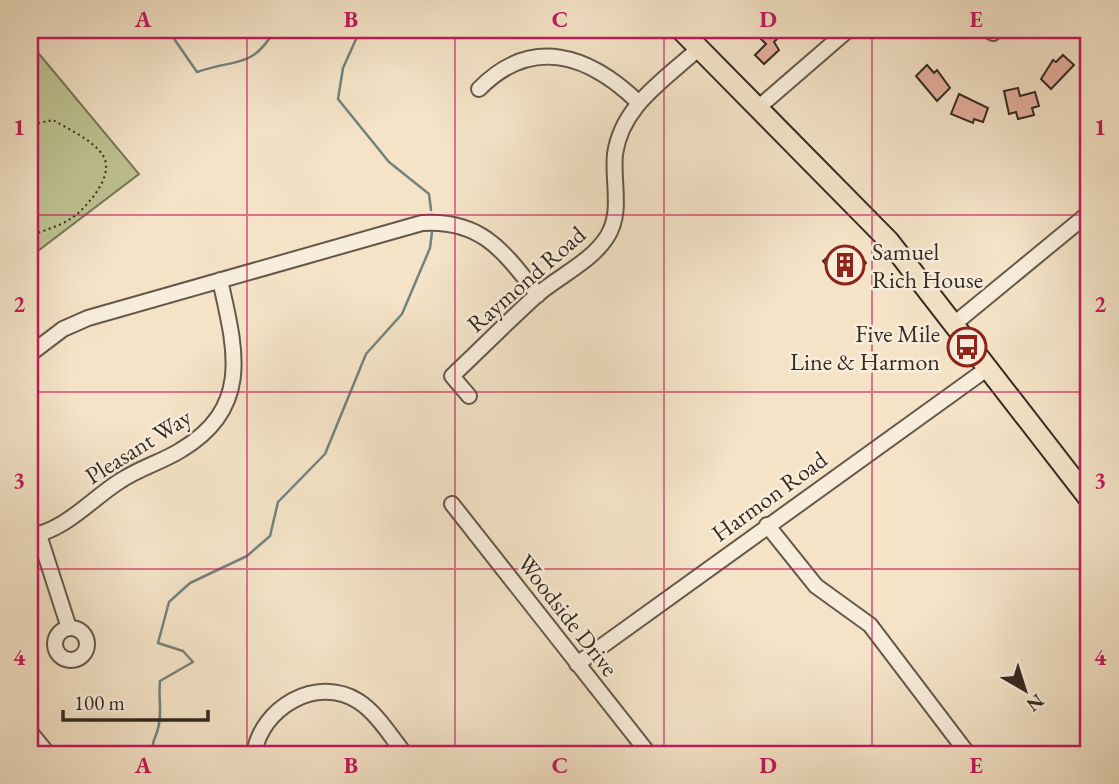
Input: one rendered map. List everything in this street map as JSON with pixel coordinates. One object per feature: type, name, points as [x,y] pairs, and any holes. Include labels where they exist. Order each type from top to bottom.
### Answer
[{"type":"main road","points":[[681,30],[835,183],[889,242],[1089,499]]},
{"type":"street","points":[[759,107],[848,30]]},
{"type":"street","name":"Raymond Road","points":[[469,396],[452,376],[538,295],[594,252],[612,228],[616,207],[614,171],[617,144],[624,122],[638,102],[699,48]]},
{"type":"street","points":[[479,89],[496,74],[519,62],[555,57],[593,67],[638,102]]},
{"type":"street","points":[[954,324],[1089,213]]},
{"type":"street","points":[[30,354],[76,322],[408,225],[436,222],[466,227],[490,240],[538,295]]},
{"type":"street","name":"Pleasant Way","points":[[34,535],[66,522],[125,477],[190,445],[219,417],[234,380],[235,357],[220,280]]},
{"type":"street","name":"Harmon Road","points":[[577,663],[988,368]]},
{"type":"street","name":"Woodside Drive","points":[[452,504],[649,754]]},
{"type":"street","points":[[767,525],[816,586],[870,625],[968,754]]},
{"type":"street","points":[[34,535],[69,628]]},
{"type":"street","points":[[254,754],[262,730],[278,711],[305,695],[322,692],[340,693],[358,701],[371,712],[405,754]]},
{"type":"street","points":[[30,732],[48,754]]},
{"type":"path","points":[[30,131],[39,123],[53,120],[102,154],[106,164],[101,183],[81,210],[70,219],[32,235]]},
{"type":"green space","points":[[30,43],[139,174],[30,257]]},
{"type":"building","points":[[752,30],[786,30],[774,42],[779,50],[764,64],[755,55],[766,44]]},
{"type":"building","points":[[1063,55],[1074,65],[1051,89],[1041,79],[1053,60],[1056,62]]},
{"type":"building","points":[[927,65],[934,73],[937,70],[950,88],[937,101],[916,76]]},
{"type":"building","points":[[1018,88],[1020,96],[1035,92],[1039,106],[1032,108],[1034,115],[1018,119],[1016,112],[1009,114],[1004,91]]},
{"type":"building","points":[[959,94],[988,108],[983,122],[974,119],[973,123],[951,114]]},
{"type":"building","name":"Samuel Rich House","points":[[853,247],[866,263],[846,282],[834,266],[830,269],[823,261],[832,253],[837,260]]},
{"type":"waterway","points":[[168,30],[197,72],[250,57],[266,43],[275,30]]},
{"type":"waterway","points":[[349,30],[357,37],[343,68],[338,99],[389,162],[429,194],[431,210]]},
{"type":"waterway","points":[[152,754],[160,719],[160,681],[193,662],[183,651],[158,643],[169,602],[190,583],[247,556],[270,536],[278,502],[325,454],[366,354],[402,314],[430,248],[432,232]]},
{"type":"place","name":"Samuel Rich House","points":[[845,265]]},
{"type":"place","name":"Five Mile Line & Harmon","points":[[967,347]]}]
